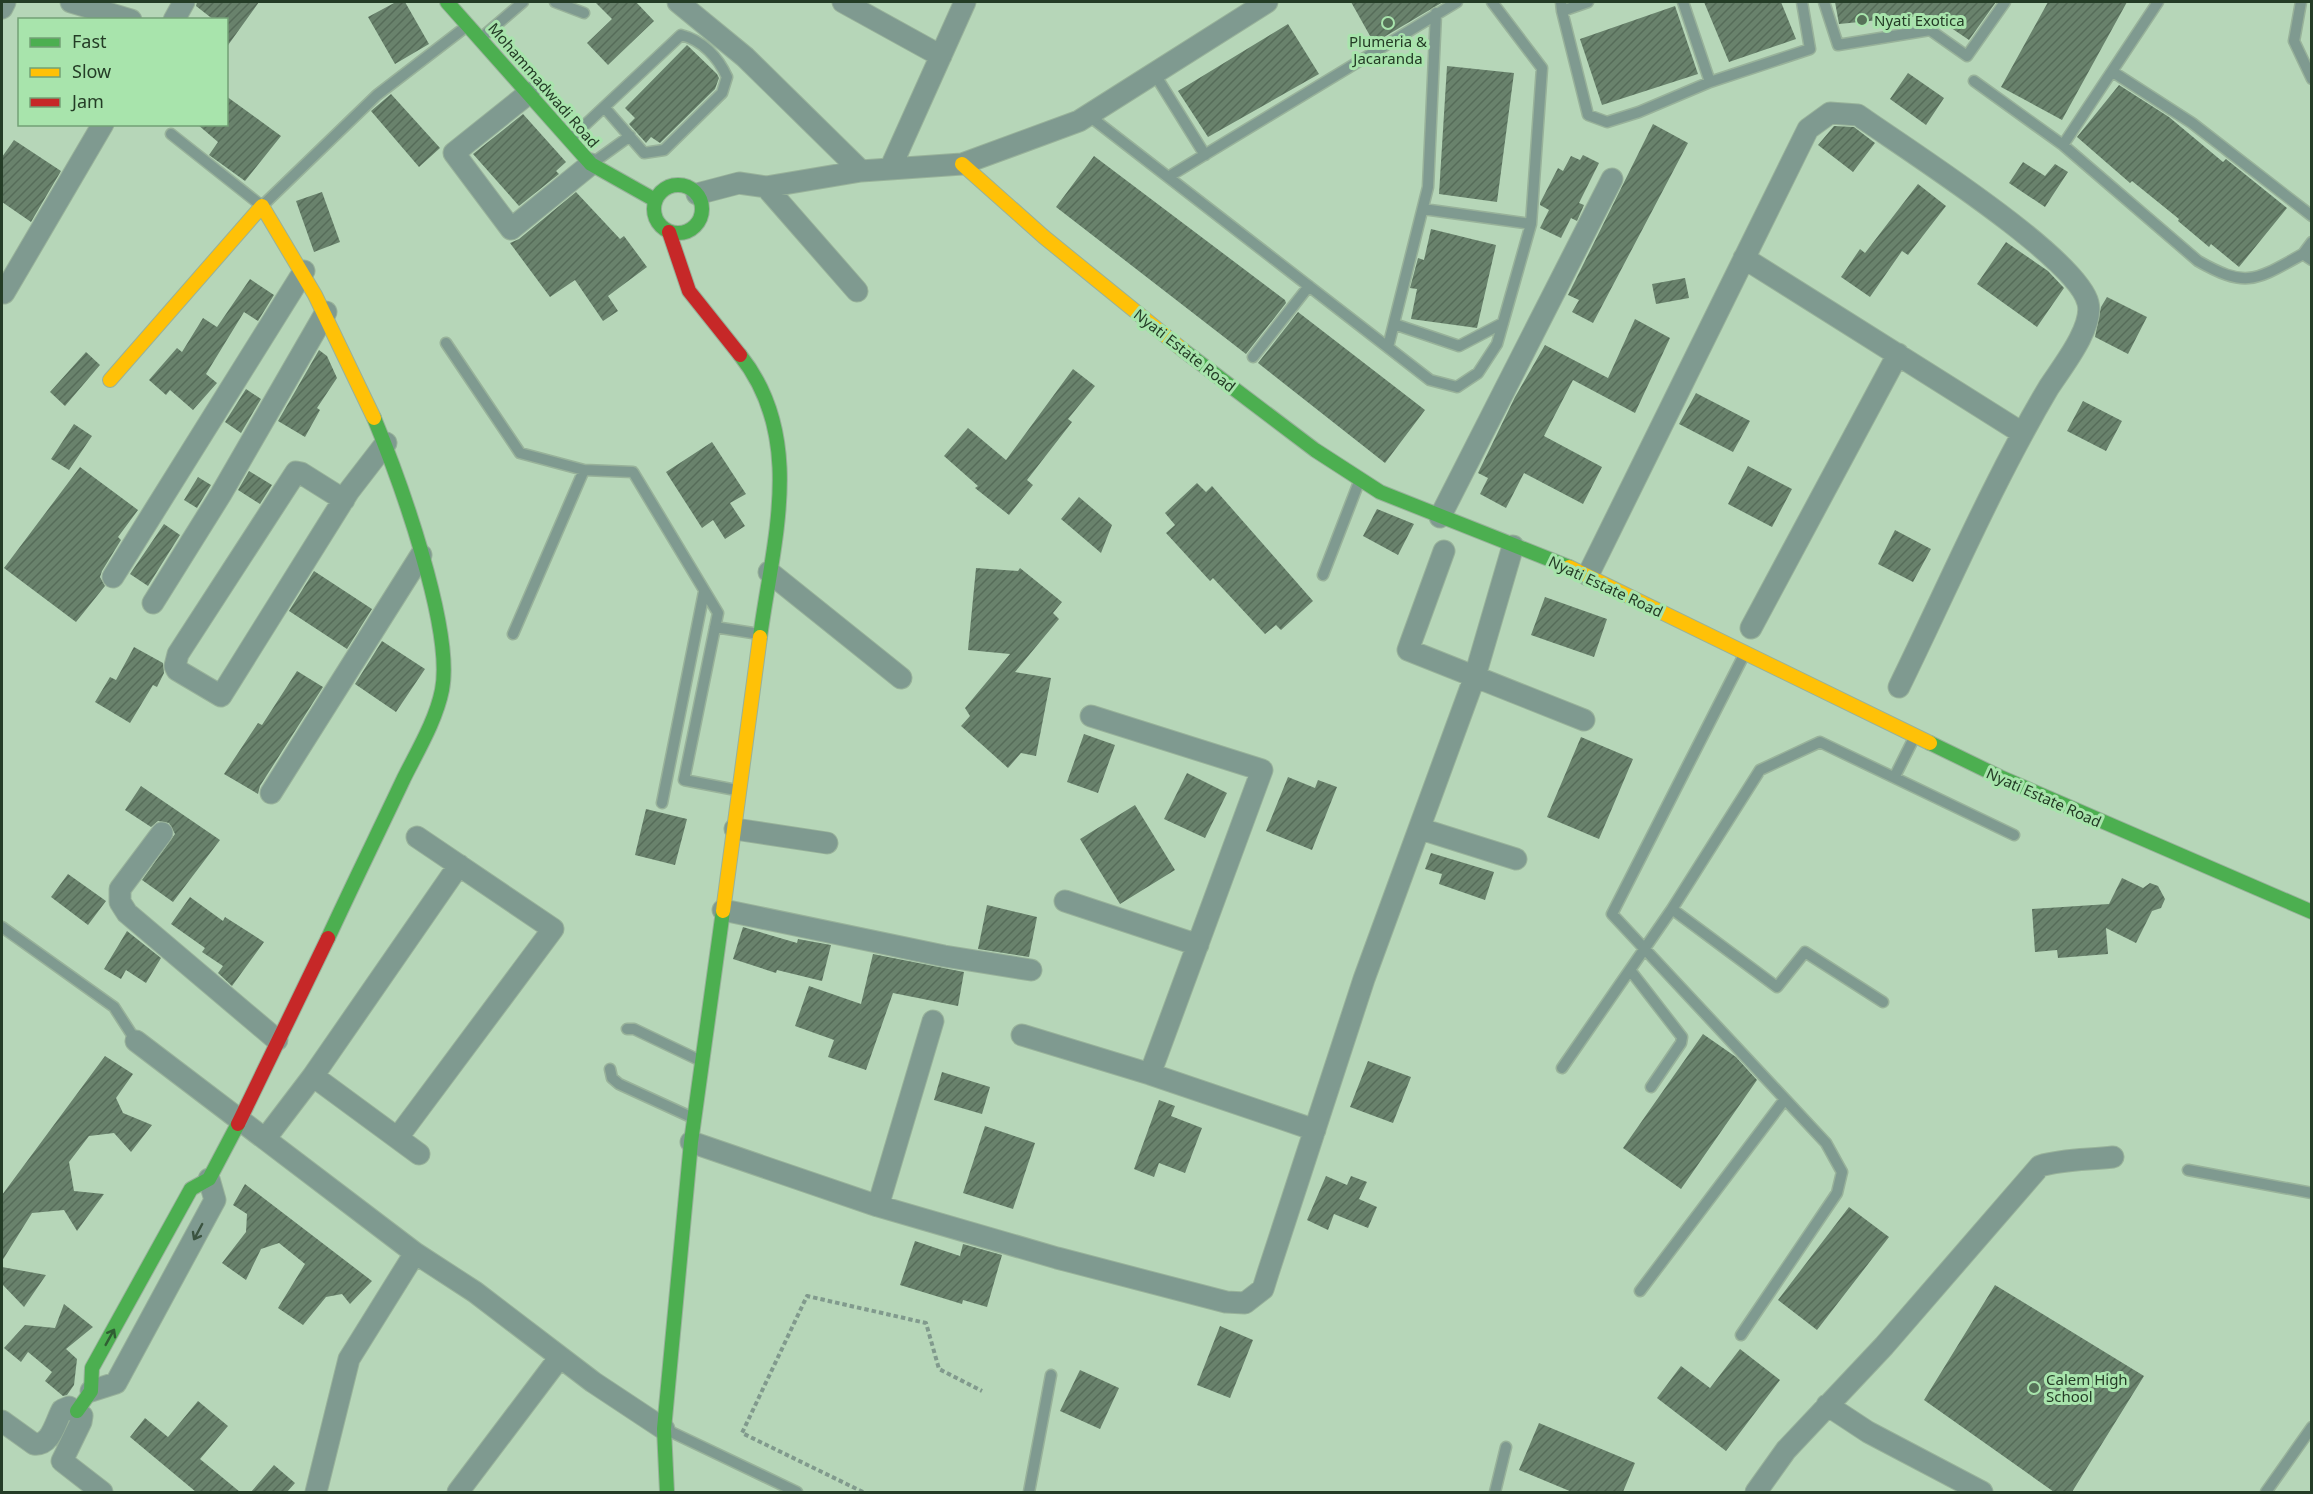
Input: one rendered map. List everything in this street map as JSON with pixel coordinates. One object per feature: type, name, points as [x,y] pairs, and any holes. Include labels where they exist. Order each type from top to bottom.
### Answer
[{"type":"street","points":[[2,8],[5,2]]},
{"type":"street","points":[[71,2],[124,18]]},
{"type":"street","points":[[175,18],[184,2]]},
{"type":"street","name":"Mohammadwadi Road","points":[[447,2],[591,164],[655,200]]},
{"type":"street","points":[[678,2],[745,57],[861,171]]},
{"type":"street","points":[[843,2],[941,56]]},
{"type":"street","points":[[890,169],[965,2]]},
{"type":"street","points":[[697,194],[739,183],[766,187],[861,171],[962,164],[1088,115],[1267,2]]},
{"type":"street","points":[[529,93],[454,153],[511,229],[591,164]]},
{"type":"street","points":[[1588,575],[1808,129],[1830,113],[1858,116],[2026,233],[2077,283],[2088,303],[2087,324],[2022,433],[1899,687]]},
{"type":"street","points":[[4,293],[102,126]]},
{"type":"street","name":"Nyati Estate Road","points":[[962,164],[1044,237],[1176,344],[1315,450],[1380,492],[1588,575],[1915,736],[2135,838],[2312,912]]},
{"type":"street","points":[[1440,517],[1612,179]]},
{"type":"street","points":[[667,1492],[664,1429],[691,1142],[781,485],[780,447],[772,409],[752,370],[690,291],[669,232],[657,222],[653,207],[655,200],[665,188],[673,184],[689,187],[697,194],[702,207],[697,223],[684,232],[669,232]]},
{"type":"street","points":[[766,187],[857,291]]},
{"type":"street","points":[[77,1411],[92,1391],[116,1383],[215,1200],[208,1179],[240,1121],[421,743],[443,684],[440,633],[421,555],[386,443],[326,312],[304,271],[262,206],[110,380]]},
{"type":"street","points":[[1744,258],[2022,433]]},
{"type":"street","points":[[113,577],[304,271]]},
{"type":"street","points":[[153,603],[221,494],[326,312]]},
{"type":"street","points":[[1751,628],[1898,354]]},
{"type":"street","points":[[344,500],[301,473],[294,474],[178,654],[175,666],[177,670],[221,696],[344,500],[386,443]]},
{"type":"street","points":[[691,1142],[878,1206],[1057,1258],[1226,1302],[1245,1303],[1263,1289],[1364,979],[1421,829],[1475,676],[1514,546]]},
{"type":"street","points":[[1444,551],[1408,650],[1584,720]]},
{"type":"street","points":[[271,793],[421,555]]},
{"type":"street","points":[[769,572],[901,678]]},
{"type":"street","points":[[1091,716],[1262,770],[1150,1074]]},
{"type":"street","points":[[735,829],[827,843]]},
{"type":"street","points":[[1421,829],[1516,859]]},
{"type":"street","points":[[162,833],[120,889],[120,902],[128,913],[278,1040]]},
{"type":"street","points":[[398,1137],[553,929],[417,837]]},
{"type":"street","points":[[265,1139],[313,1076],[459,865]]},
{"type":"street","points":[[1065,901],[1198,945]]},
{"type":"street","points":[[723,910],[944,956],[1031,970]]},
{"type":"street","points":[[878,1206],[933,1021]]},
{"type":"street","points":[[1022,1035],[1150,1074],[1315,1130]]},
{"type":"street","points":[[136,1041],[415,1253],[475,1292],[560,1357],[664,1429]]},
{"type":"street","points":[[313,1076],[419,1154]]},
{"type":"street","points":[[1756,1492],[1786,1450],[1884,1346],[2040,1166],[2059,1160],[2083,1161],[2113,1157]]},
{"type":"street","points":[[316,1492],[349,1359],[415,1253]]},
{"type":"street","points":[[459,1492],[560,1357]]},
{"type":"street","points":[[1827,1404],[1868,1432],[1982,1492]]},
{"type":"street","points":[[2,1421],[33,1444],[39,1444],[47,1440],[62,1410],[69,1407],[77,1411],[82,1416],[81,1422],[62,1461],[102,1492]]},
{"type":"lane","points":[[481,38],[523,2]]},
{"type":"lane","points":[[555,2],[584,13]]},
{"type":"lane","points":[[1168,177],[1457,2]]},
{"type":"lane","points":[[1088,115],[1430,380],[1457,387],[1478,373],[1497,344],[1531,224],[1542,68],[1492,2]]},
{"type":"lane","points":[[1588,2],[1562,6],[1588,115],[1607,122],[1639,112],[1710,82],[1810,49],[1802,2]]},
{"type":"lane","points":[[1683,2],[1710,82]]},
{"type":"lane","points":[[1824,2],[1838,45],[1930,30],[1967,57],[2005,2]]},
{"type":"lane","points":[[2063,145],[2158,2]]},
{"type":"lane","points":[[2301,2],[2294,41],[2312,79]]},
{"type":"lane","points":[[1388,347],[1428,187],[1436,13]]},
{"type":"lane","points":[[171,134],[262,206],[377,95],[469,25]]},
{"type":"lane","points":[[570,140],[604,107],[681,34],[694,38],[721,62],[727,77],[722,93],[664,150],[644,153],[604,107]]},
{"type":"lane","points":[[2113,72],[2192,123],[2312,216]]},
{"type":"lane","points":[[1154,73],[1205,155]]},
{"type":"lane","points":[[1974,81],[2063,145],[2198,261],[2222,275],[2243,280],[2266,275],[2307,257],[2312,242]]},
{"type":"lane","points":[[591,164],[630,136]]},
{"type":"lane","points":[[1423,209],[1531,224]]},
{"type":"lane","points":[[1253,357],[1309,286]]},
{"type":"lane","points":[[1394,324],[1459,346],[1503,323]]},
{"type":"lane","points":[[446,343],[520,453],[584,470],[633,472],[718,612],[684,780],[739,790]]},
{"type":"lane","points":[[513,634],[584,470]]},
{"type":"lane","points":[[1323,575],[1360,479]]},
{"type":"lane","points":[[662,803],[704,592]]},
{"type":"lane","points":[[715,627],[761,634]]},
{"type":"lane","points":[[1741,1335],[1837,1193],[1842,1172],[1826,1143],[1612,914],[1745,653]]},
{"type":"lane","points":[[1895,776],[1915,736]]},
{"type":"lane","points":[[1562,1068],[1672,909],[1760,770],[1820,742],[2014,835]]},
{"type":"lane","points":[[1672,909],[1777,987],[1805,952],[1883,1002]]},
{"type":"lane","points":[[2,927],[114,1007],[136,1041]]},
{"type":"lane","points":[[1630,970],[1682,1037],[1681,1043],[1651,1087]]},
{"type":"lane","points":[[627,1029],[634,1029],[702,1061]]},
{"type":"lane","points":[[610,1069],[612,1078],[619,1084],[694,1119]]},
{"type":"lane","points":[[1640,1291],[1785,1099]]},
{"type":"lane","points":[[2188,1170],[2312,1193]]},
{"type":"lane","points":[[1029,1492],[1051,1375]]},
{"type":"lane","points":[[2266,1492],[2312,1427]]},
{"type":"lane","points":[[664,1429],[797,1492]]},
{"type":"lane","points":[[1495,1492],[1506,1447]]},
{"type":"path","points":[[863,1492],[742,1432],[807,1296],[926,1323],[939,1369],[982,1391]]},
{"type":"building","points":[[197,2],[259,2],[228,45],[228,18],[211,18],[196,6]]},
{"type":"building","points":[[396,2],[405,2],[429,44],[395,64],[368,17]]},
{"type":"building","points":[[595,2],[636,2],[654,21],[608,65],[587,43],[612,19]]},
{"type":"building","name":"Plumeria & Jacaranda","points":[[1351,2],[1443,2],[1374,43]]},
{"type":"building","points":[[1704,2],[1781,2],[1796,39],[1729,62]]},
{"type":"building","name":"Nyati Exotica","points":[[1835,2],[1996,2],[1969,40],[1932,15],[1839,24]]},
{"type":"building","points":[[2048,2],[2127,2],[2062,120],[2001,87]]},
{"type":"building","points":[[1675,6],[1698,74],[1602,105],[1580,39]]},
{"type":"building","points":[[1288,24],[1319,74],[1208,137],[1178,91]]},
{"type":"building","points":[[687,45],[717,74],[719,78],[715,89],[660,143],[651,137],[646,143],[629,124],[635,118],[625,108]]},
{"type":"building","points":[[1447,66],[1514,73],[1497,202],[1439,194]]},
{"type":"building","points":[[1908,73],[1944,98],[1926,125],[1890,99]]},
{"type":"building","points":[[2119,85],[2169,117],[2223,162],[2226,159],[2287,208],[2239,267],[2211,244],[2209,247],[2178,221],[2179,219],[2132,181],[2130,183],[2077,137]]},
{"type":"building","points":[[391,94],[440,148],[419,167],[371,111]]},
{"type":"building","points":[[228,97],[281,136],[245,181],[209,155],[218,142],[199,126],[228,126]]},
{"type":"building","points":[[523,114],[566,162],[556,171],[559,174],[519,206],[473,154]]},
{"type":"building","points":[[1653,124],[1688,143],[1593,323],[1572,312],[1579,300],[1568,295]]},
{"type":"building","points":[[1834,126],[1854,127],[1875,143],[1853,172],[1818,145]]},
{"type":"building","points":[[14,140],[61,171],[31,222],[2,202],[2,157]]},
{"type":"building","points":[[1583,155],[1599,163],[1579,203],[1584,205],[1577,221],[1571,218],[1561,238],[1540,228],[1549,210],[1540,203],[1558,168],[1563,171],[1571,156],[1580,160]]},
{"type":"building","points":[[1094,156],[1285,300],[1286,303],[1246,354],[1056,207]]},
{"type":"building","points":[[2023,162],[2045,176],[2055,164],[2068,172],[2045,207],[2009,183]]},
{"type":"building","points":[[1918,184],[1946,206],[1908,255],[1902,251],[1870,297],[1841,277],[1860,249],[1865,253]]},
{"type":"building","points":[[322,192],[340,242],[314,252],[296,201]]},
{"type":"building","points":[[576,192],[620,239],[624,236],[647,267],[608,296],[618,311],[603,321],[575,280],[550,297],[510,243],[519,239]]},
{"type":"building","points":[[1431,229],[1496,245],[1477,328],[1411,319],[1417,289],[1410,288],[1418,258],[1424,260]]},
{"type":"building","points":[[2006,242],[2048,271],[2064,288],[2037,327],[1977,284]]},
{"type":"building","points":[[1685,278],[1689,298],[1656,304],[1652,284]]},
{"type":"building","points":[[250,279],[274,295],[258,321],[244,312],[206,374],[217,383],[193,410],[170,390],[166,395],[149,380],[177,348],[182,352],[203,318],[217,327]]},
{"type":"building","points":[[2107,297],[2147,317],[2128,354],[2095,337],[2101,307]]},
{"type":"building","points":[[1298,312],[1425,410],[1385,463],[1258,363]]},
{"type":"building","points":[[1635,319],[1670,338],[1635,413],[1573,380],[1544,436],[1602,467],[1583,504],[1524,473],[1506,508],[1480,494],[1488,478],[1478,473],[1515,397],[1545,345],[1608,378]]},
{"type":"building","points":[[319,350],[327,356],[337,378],[317,408],[320,410],[305,437],[278,421]]},
{"type":"building","points":[[86,352],[100,365],[65,406],[50,392]]},
{"type":"building","points":[[1073,369],[1095,386],[1068,419],[1072,422],[1027,480],[1033,485],[1009,515],[975,488],[978,486],[944,456],[968,428],[1006,460]]},
{"type":"building","points":[[246,389],[261,399],[241,433],[225,422]]},
{"type":"building","points":[[1696,393],[1750,421],[1733,452],[1679,424]]},
{"type":"building","points":[[2083,401],[2122,421],[2106,451],[2067,431]]},
{"type":"building","points":[[74,424],[92,436],[69,470],[51,459]]},
{"type":"building","points":[[712,442],[746,494],[730,503],[745,526],[725,539],[713,520],[702,528],[666,472]]},
{"type":"building","points":[[1748,466],[1792,489],[1772,527],[1728,504]]},
{"type":"building","points":[[80,467],[138,510],[118,537],[121,540],[102,571],[100,577],[105,586],[76,622],[4,568]]},
{"type":"building","points":[[249,471],[272,485],[260,504],[238,490]]},
{"type":"building","points":[[198,477],[211,485],[197,508],[184,500]]},
{"type":"building","points":[[1197,483],[1206,492],[1212,486],[1313,601],[1281,630],[1276,625],[1265,634],[1213,578],[1210,581],[1166,533],[1175,525],[1165,513]]},
{"type":"building","points":[[1079,497],[1112,525],[1101,553],[1061,519]]},
{"type":"building","points":[[1377,509],[1414,524],[1398,555],[1363,536]]},
{"type":"building","points":[[164,524],[180,535],[148,586],[130,574]]},
{"type":"building","points":[[1895,530],[1931,549],[1913,582],[1878,564]]},
{"type":"building","points":[[976,568],[1018,571],[1020,568],[1062,602],[1053,613],[1059,619],[1015,672],[1051,678],[1036,756],[1021,753],[1008,768],[961,726],[970,716],[965,708],[1010,654],[968,650]]},
{"type":"building","points":[[314,571],[372,609],[347,649],[289,611]]},
{"type":"building","points":[[1545,597],[1607,619],[1594,657],[1531,635]]},
{"type":"building","points":[[382,641],[425,669],[396,712],[355,684]]},
{"type":"building","points":[[134,647],[163,663],[164,673],[157,687],[153,685],[130,723],[95,702],[110,677],[116,680]]},
{"type":"building","points":[[297,671],[323,687],[260,786],[258,794],[224,774],[258,723],[262,725]]},
{"type":"building","points":[[1084,734],[1115,745],[1098,793],[1067,782]]},
{"type":"building","points":[[1581,737],[1633,759],[1599,839],[1547,817]]},
{"type":"building","points":[[1187,773],[1227,793],[1205,838],[1164,819]]},
{"type":"building","points":[[1288,777],[1315,788],[1318,780],[1337,787],[1312,850],[1266,831]]},
{"type":"building","points":[[141,786],[220,840],[173,902],[142,880],[175,834],[169,823],[158,821],[151,827],[125,810]]},
{"type":"building","points":[[1135,805],[1175,870],[1120,904],[1080,839]]},
{"type":"building","points":[[646,809],[687,819],[675,865],[635,855]]},
{"type":"building","points":[[1431,853],[1494,872],[1485,900],[1439,884],[1442,874],[1425,869]]},
{"type":"building","points":[[68,874],[106,901],[88,925],[51,897]]},
{"type":"building","points":[[2122,878],[2143,888],[2150,883],[2158,886],[2165,899],[2161,908],[2152,911],[2136,943],[2106,928],[2108,954],[2058,958],[2057,950],[2035,952],[2032,909],[2109,904]]},
{"type":"building","points":[[190,897],[223,921],[225,917],[264,942],[232,986],[218,973],[223,966],[202,952],[205,948],[171,924]]},
{"type":"building","points":[[987,905],[1037,917],[1029,957],[978,949]]},
{"type":"building","points":[[743,927],[797,943],[798,939],[831,945],[822,981],[777,970],[776,973],[733,959]]},
{"type":"building","points":[[127,931],[161,958],[146,983],[126,970],[121,979],[104,969]]},
{"type":"building","points":[[873,954],[964,972],[958,1006],[893,993],[866,1070],[828,1057],[834,1040],[795,1026],[809,986],[861,1004]]},
{"type":"building","points":[[1703,1034],[1736,1057],[1757,1080],[1681,1189],[1623,1148]]},
{"type":"building","points":[[105,1056],[133,1074],[116,1098],[123,1113],[152,1125],[131,1152],[114,1133],[89,1136],[69,1162],[74,1191],[104,1194],[77,1231],[64,1210],[32,1213],[2,1261],[2,1195]]},
{"type":"building","points":[[1368,1061],[1411,1077],[1393,1123],[1350,1107]]},
{"type":"building","points":[[942,1072],[990,1087],[982,1114],[934,1100]]},
{"type":"building","points":[[1159,1100],[1175,1106],[1171,1116],[1202,1128],[1185,1173],[1159,1163],[1154,1177],[1134,1169]]},
{"type":"building","points":[[985,1126],[1035,1143],[1013,1209],[963,1193]]},
{"type":"building","points":[[1326,1176],[1347,1185],[1351,1176],[1367,1182],[1359,1199],[1377,1207],[1368,1228],[1334,1214],[1328,1230],[1307,1220]]},
{"type":"building","points":[[245,1184],[372,1281],[350,1304],[342,1294],[326,1297],[303,1325],[278,1308],[305,1264],[279,1243],[261,1249],[246,1280],[222,1263],[246,1232],[247,1214],[233,1205]]},
{"type":"building","points":[[1849,1207],[1889,1237],[1817,1330],[1778,1300]]},
{"type":"building","points":[[915,1241],[960,1256],[963,1244],[1002,1255],[987,1307],[963,1300],[962,1304],[900,1285]]},
{"type":"building","points":[[2,1267],[46,1275],[24,1307],[2,1284]]},
{"type":"building","name":"Calem High School","points":[[1995,1285],[2144,1376],[2072,1492],[2054,1492],[1924,1400]]},
{"type":"building","points":[[64,1304],[93,1327],[66,1349],[77,1359],[74,1385],[67,1395],[63,1396],[45,1381],[52,1372],[28,1352],[21,1362],[4,1348],[25,1325],[55,1328]]},
{"type":"building","points":[[1220,1326],[1253,1340],[1230,1398],[1197,1385]]},
{"type":"building","points":[[1740,1349],[1780,1380],[1726,1451],[1657,1398],[1681,1366],[1710,1388]]},
{"type":"building","points":[[1080,1370],[1119,1388],[1100,1429],[1060,1411]]},
{"type":"building","points":[[198,1401],[228,1426],[200,1459],[240,1492],[196,1492],[130,1437],[145,1418],[168,1437]]},
{"type":"building","points":[[1539,1423],[1635,1463],[1623,1492],[1572,1492],[1519,1470]]},
{"type":"building","points":[[274,1465],[295,1483],[287,1492],[251,1492]]},
{"type":"traffic: fast","points":[[447,2],[591,164],[655,200]]},
{"type":"traffic: fast","points":[[673,185],[683,185],[698,195],[702,209],[701,218],[692,229],[683,233],[673,233],[658,223],[654,214],[654,204],[664,189],[673,185]]},
{"type":"traffic: fast","points":[[1183,350],[1315,450],[1380,492],[1569,567]]},
{"type":"traffic: fast","points":[[740,355],[760,387],[773,421],[779,455],[780,491],[777,527],[760,637]]},
{"type":"traffic: fast","points":[[328,938],[426,735],[442,690],[444,663],[432,593],[410,514],[374,418]]},
{"type":"traffic: fast","points":[[1930,743],[2000,777],[2312,912]]},
{"type":"traffic: fast","points":[[667,1492],[664,1429],[691,1142],[723,911]]},
{"type":"traffic: fast","points":[[77,1411],[91,1391],[92,1368],[191,1189],[209,1179],[238,1124]]},
{"type":"traffic: slow","points":[[962,164],[1044,237],[1183,350]]},
{"type":"traffic: slow","points":[[110,380],[262,206],[315,295],[374,418]]},
{"type":"traffic: slow","points":[[1569,567],[1930,743]]},
{"type":"traffic: slow","points":[[723,911],[760,637]]},
{"type":"traffic: jam","points":[[669,232],[689,291],[740,355]]},
{"type":"traffic: jam","points":[[238,1124],[328,938]]},
{"type":"place","name":"Nyati Exotica","points":[[1862,20]]},
{"type":"place","name":"Plumeria & Jacaranda","points":[[1388,23]]},
{"type":"place","name":"Calem High School","points":[[2034,1388]]}]
